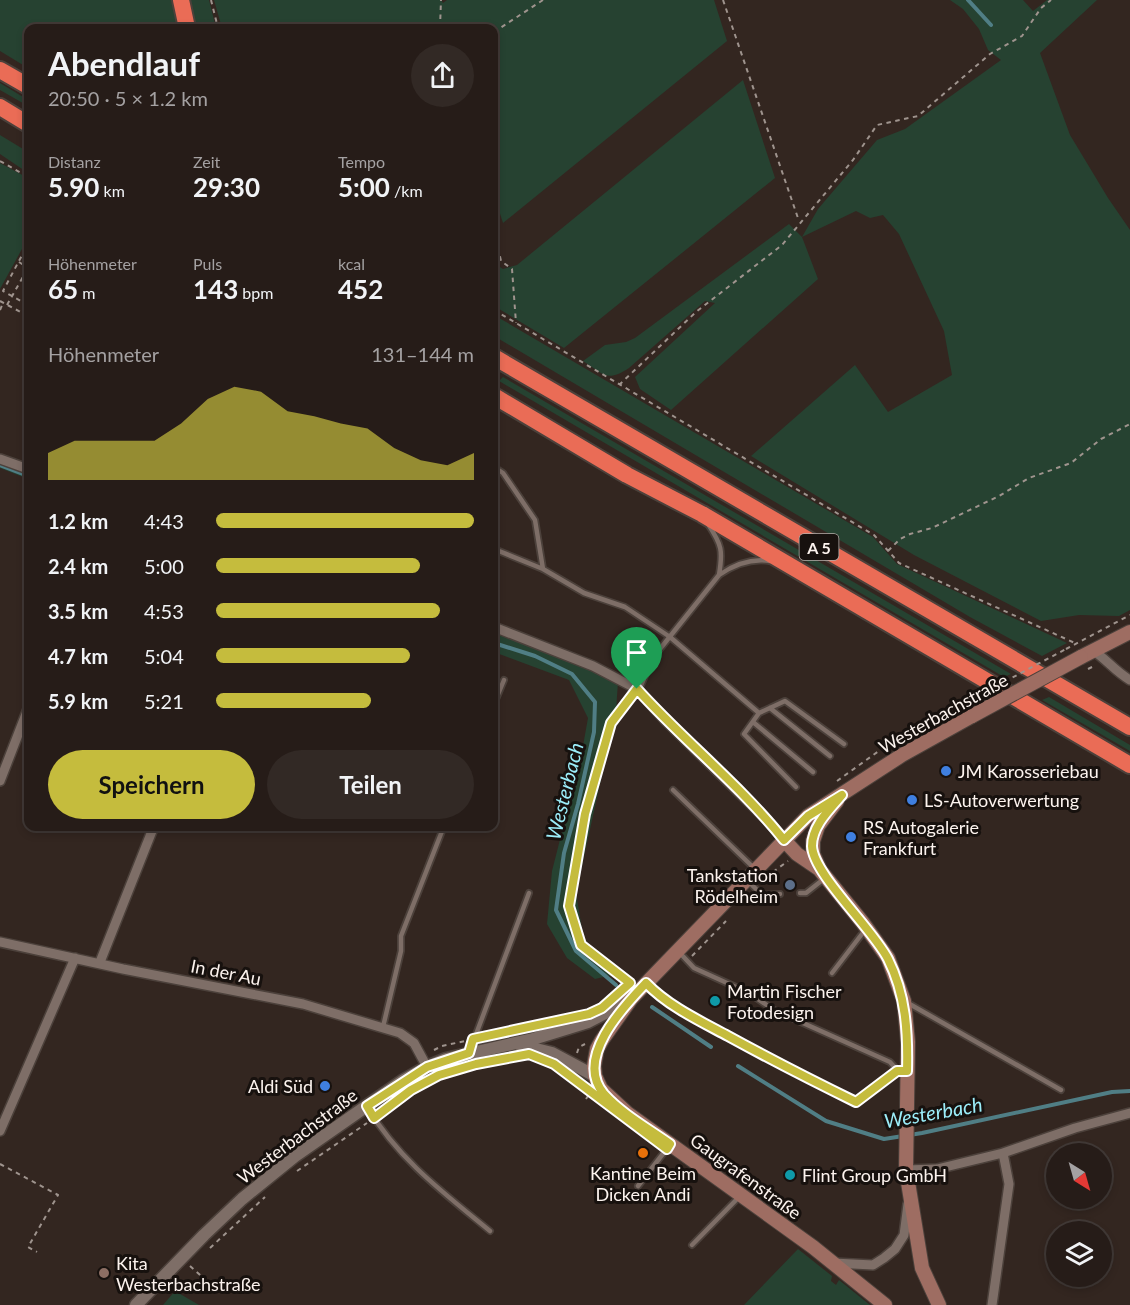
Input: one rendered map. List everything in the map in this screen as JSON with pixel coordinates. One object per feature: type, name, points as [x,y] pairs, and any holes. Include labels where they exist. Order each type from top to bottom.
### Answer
[{"type":"highway","points":[[181,0],[186,24]]},
{"type":"highway","points":[[0,70],[24,85]]},
{"type":"highway","points":[[0,107],[24,122]]},
{"type":"highway","name":"A 5","points":[[498,359],[1130,727]]},
{"type":"highway","name":"A 5","points":[[498,398],[627,475],[702,514],[1130,765]]},
{"type":"main road","name":"Westerbachstraße","points":[[631,999],[784,840],[838,789],[1130,632]]},
{"type":"main road","points":[[838,789],[818,825],[813,841],[813,854],[823,873],[888,958],[904,1001],[908,1042],[902,1071],[906,1123],[906,1170],[922,1268],[939,1305]]},
{"type":"main road","points":[[784,840],[797,854],[823,873]]},
{"type":"main road","points":[[595,1076],[597,1049],[631,999]]},
{"type":"main road","name":"Gaugrafenstraße","points":[[595,1076],[605,1095],[833,1263],[885,1305]]},
{"type":"street","points":[[0,459],[24,468]]},
{"type":"street","points":[[498,629],[592,666],[637,689],[664,720],[768,821],[784,840]]},
{"type":"street","points":[[1087,654],[1106,659],[1116,671],[1130,680]]},
{"type":"street","points":[[637,689],[648,664]]},
{"type":"street","points":[[0,782],[24,719]]},
{"type":"street","points":[[100,963],[152,831]]},
{"type":"street","name":"In der Au","points":[[0,942],[303,1004],[383,1027],[408,1037],[425,1062]]},
{"type":"street","points":[[0,1131],[75,958]]},
{"type":"street","name":"Westerbachstraße","points":[[136,1305],[204,1234],[242,1199],[295,1156],[425,1062],[510,1044],[588,1022],[631,999]]},
{"type":"street","name":"Westerbachstraße","points":[[510,1044],[540,1049],[595,1076]]},
{"type":"street","points":[[906,1170],[937,1169],[1003,1153],[1075,1128],[1130,1113]]},
{"type":"street","points":[[992,1305],[1009,1184],[1003,1153]]},
{"type":"street","points":[[833,1263],[873,1265],[895,1249],[904,1235],[909,1196]]},
{"type":"lane","points":[[498,470],[503,473],[535,520],[543,569]]},
{"type":"lane","points":[[702,514],[723,552],[719,575]]},
{"type":"lane","points":[[498,551],[543,569],[584,593],[625,607],[670,637],[759,713]]},
{"type":"lane","points":[[648,664],[719,575],[732,566],[750,561],[765,560],[788,565]]},
{"type":"lane","points":[[498,694],[504,680]]},
{"type":"lane","points":[[796,787],[744,734],[759,713],[785,701],[844,744]]},
{"type":"lane","points":[[770,708],[831,756]]},
{"type":"lane","points":[[753,722],[813,772]]},
{"type":"lane","points":[[673,790],[752,875],[762,895],[780,894]]},
{"type":"lane","points":[[383,1027],[401,951],[400,936],[442,831]]},
{"type":"lane","points":[[800,893],[807,893],[823,873]]},
{"type":"lane","points":[[469,1053],[529,893]]},
{"type":"lane","points":[[832,973],[867,928]]},
{"type":"lane","points":[[646,983],[655,993],[690,1016],[856,1102],[902,1071],[890,1062],[774,1010],[749,993],[694,968],[678,951]]},
{"type":"lane","points":[[904,1001],[1061,1090]]},
{"type":"lane","points":[[367,1106],[416,1170],[490,1231]]},
{"type":"lane","points":[[638,1186],[670,1144]]},
{"type":"lane","points":[[692,1245],[740,1195]]},
{"type":"path","points":[[211,0],[217,24]]},
{"type":"path","points":[[440,24],[441,0]]},
{"type":"path","points":[[498,29],[543,0]]},
{"type":"path","points":[[723,0],[799,222]]},
{"type":"path","points":[[619,385],[696,312],[782,245],[853,160],[877,125],[918,116],[990,54],[1022,36],[1041,8],[1051,0]]},
{"type":"path","points":[[0,161],[24,175]]},
{"type":"path","points":[[498,248],[501,261],[512,269],[516,323]]},
{"type":"path","points":[[24,252],[3,291],[24,303]]},
{"type":"path","points":[[19,262],[24,265]]},
{"type":"path","points":[[8,305],[24,275]]},
{"type":"path","points":[[0,310],[2,302],[24,314]]},
{"type":"path","points":[[498,312],[874,535],[899,563],[1076,644],[1087,654]]},
{"type":"path","points":[[888,551],[900,539],[910,534],[932,528],[999,496],[1029,478],[1071,463],[1101,439],[1130,424]]},
{"type":"path","points":[[838,789],[865,760],[957,707],[1130,615]]},
{"type":"path","points":[[630,983],[581,945],[569,906],[585,814],[611,723],[637,689]]},
{"type":"path","points":[[425,1062],[442,1046],[473,1039]]},
{"type":"path","points":[[566,1074],[591,1093],[586,1099]]},
{"type":"path","points":[[291,1175],[402,1097]]},
{"type":"path","points":[[0,1164],[58,1195],[28,1247],[37,1252]]},
{"type":"path","points":[[205,1252],[268,1194]]},
{"type":"path","points":[[197,1259],[190,1266],[208,1282]]},
{"type":"green space","points":[[0,0],[171,0],[177,24],[24,24],[24,66],[0,51]]},
{"type":"green space","points":[[190,0],[209,0],[215,24],[194,24]]},
{"type":"green space","points":[[214,0],[441,0],[443,3],[447,0],[714,0],[727,41],[503,223],[498,207],[498,24],[221,24]]},
{"type":"green space","points":[[950,0],[1023,0],[1033,11],[1047,0],[1097,0],[1040,53],[1070,135],[1130,230],[1130,610],[1119,616],[1079,615],[1041,621],[914,555],[751,456],[855,365],[888,412],[952,375],[944,331],[899,234],[883,215],[870,218],[856,211],[802,237],[818,209],[877,140],[905,129],[1001,60],[988,50],[979,29],[963,9]]},
{"type":"green space","points":[[743,80],[775,178],[564,348],[498,308],[498,266],[503,269],[517,265]]},
{"type":"green space","points":[[0,83],[24,98],[24,104],[0,90]]},
{"type":"green space","points":[[0,135],[24,150],[24,170],[0,154]]},
{"type":"green space","points":[[0,163],[24,176],[24,245],[0,289]]},
{"type":"green space","points":[[789,224],[802,237],[818,279],[671,410],[640,389],[635,377],[715,303],[705,301],[621,373],[605,375],[583,361],[605,345],[626,342],[635,338]]},
{"type":"green space","points":[[498,317],[873,537],[897,564],[1067,643],[1042,656],[970,617],[498,338]]},
{"type":"green space","points":[[503,377],[1011,674],[1004,677],[499,381]]},
{"type":"green space","points":[[0,454],[24,463],[24,477],[0,468]]},
{"type":"green space","points":[[498,626],[599,664],[618,682],[616,711],[576,893],[584,941],[612,975],[595,979],[567,958],[547,924],[552,871],[581,757],[588,718],[569,680],[498,653]]},
{"type":"green space","points":[[1049,697],[1130,745],[1130,751],[1042,700]]},
{"type":"green space","points":[[798,1249],[832,1276],[831,1281],[836,1285],[839,1280],[870,1305],[744,1305]]},
{"type":"green space","points":[[175,1291],[199,1305],[163,1305]]},
{"type":"waterway","points":[[968,0],[991,25]]},
{"type":"waterway","name":"Westerbach","points":[[0,465],[24,474]]},
{"type":"waterway","name":"Westerbach","points":[[498,644],[535,656],[572,674],[595,702],[594,732],[564,853],[556,910],[576,951],[616,985]]},
{"type":"waterway","name":"Westerbach","points":[[652,1007],[711,1047]]},
{"type":"waterway","name":"Westerbach","points":[[738,1066],[826,1121],[884,1139],[1112,1092],[1130,1091]]},
{"type":"place","name":"JM Karosseriebau","points":[[946,771]]},
{"type":"place","name":"LS-Autoverwertung","points":[[912,800]]},
{"type":"place","name":"RS Autogalerie Frankfurt","points":[[851,837]]},
{"type":"place","name":"Tankstation Rödelheim","points":[[790,885]]},
{"type":"place","name":"Martin Fischer Fotodesign","points":[[715,1001]]},
{"type":"place","name":"Aldi Süd","points":[[325,1086]]},
{"type":"place","name":"Kantine Beim Dicken Andi","points":[[643,1153]]},
{"type":"place","name":"Flint Group GmbH","points":[[790,1175]]},
{"type":"place","name":"Kita Westerbachstraße","points":[[104,1273]]},
{"type":"route","points":[[637,689],[664,720],[768,821],[784,840],[808,816],[842,795],[818,825],[813,841],[813,854],[820,870],[888,958],[904,1001],[908,1042],[907,1071],[897,1071],[856,1102],[690,1016],[655,993],[646,983],[619,1014],[597,1049],[595,1076],[605,1095],[670,1144],[667,1149],[554,1064],[529,1054],[476,1064],[439,1075],[411,1090],[374,1118],[367,1106],[427,1067],[469,1053],[473,1039],[589,1014],[617,997],[630,983],[581,945],[569,906],[585,814],[611,723],[637,689]]}]
